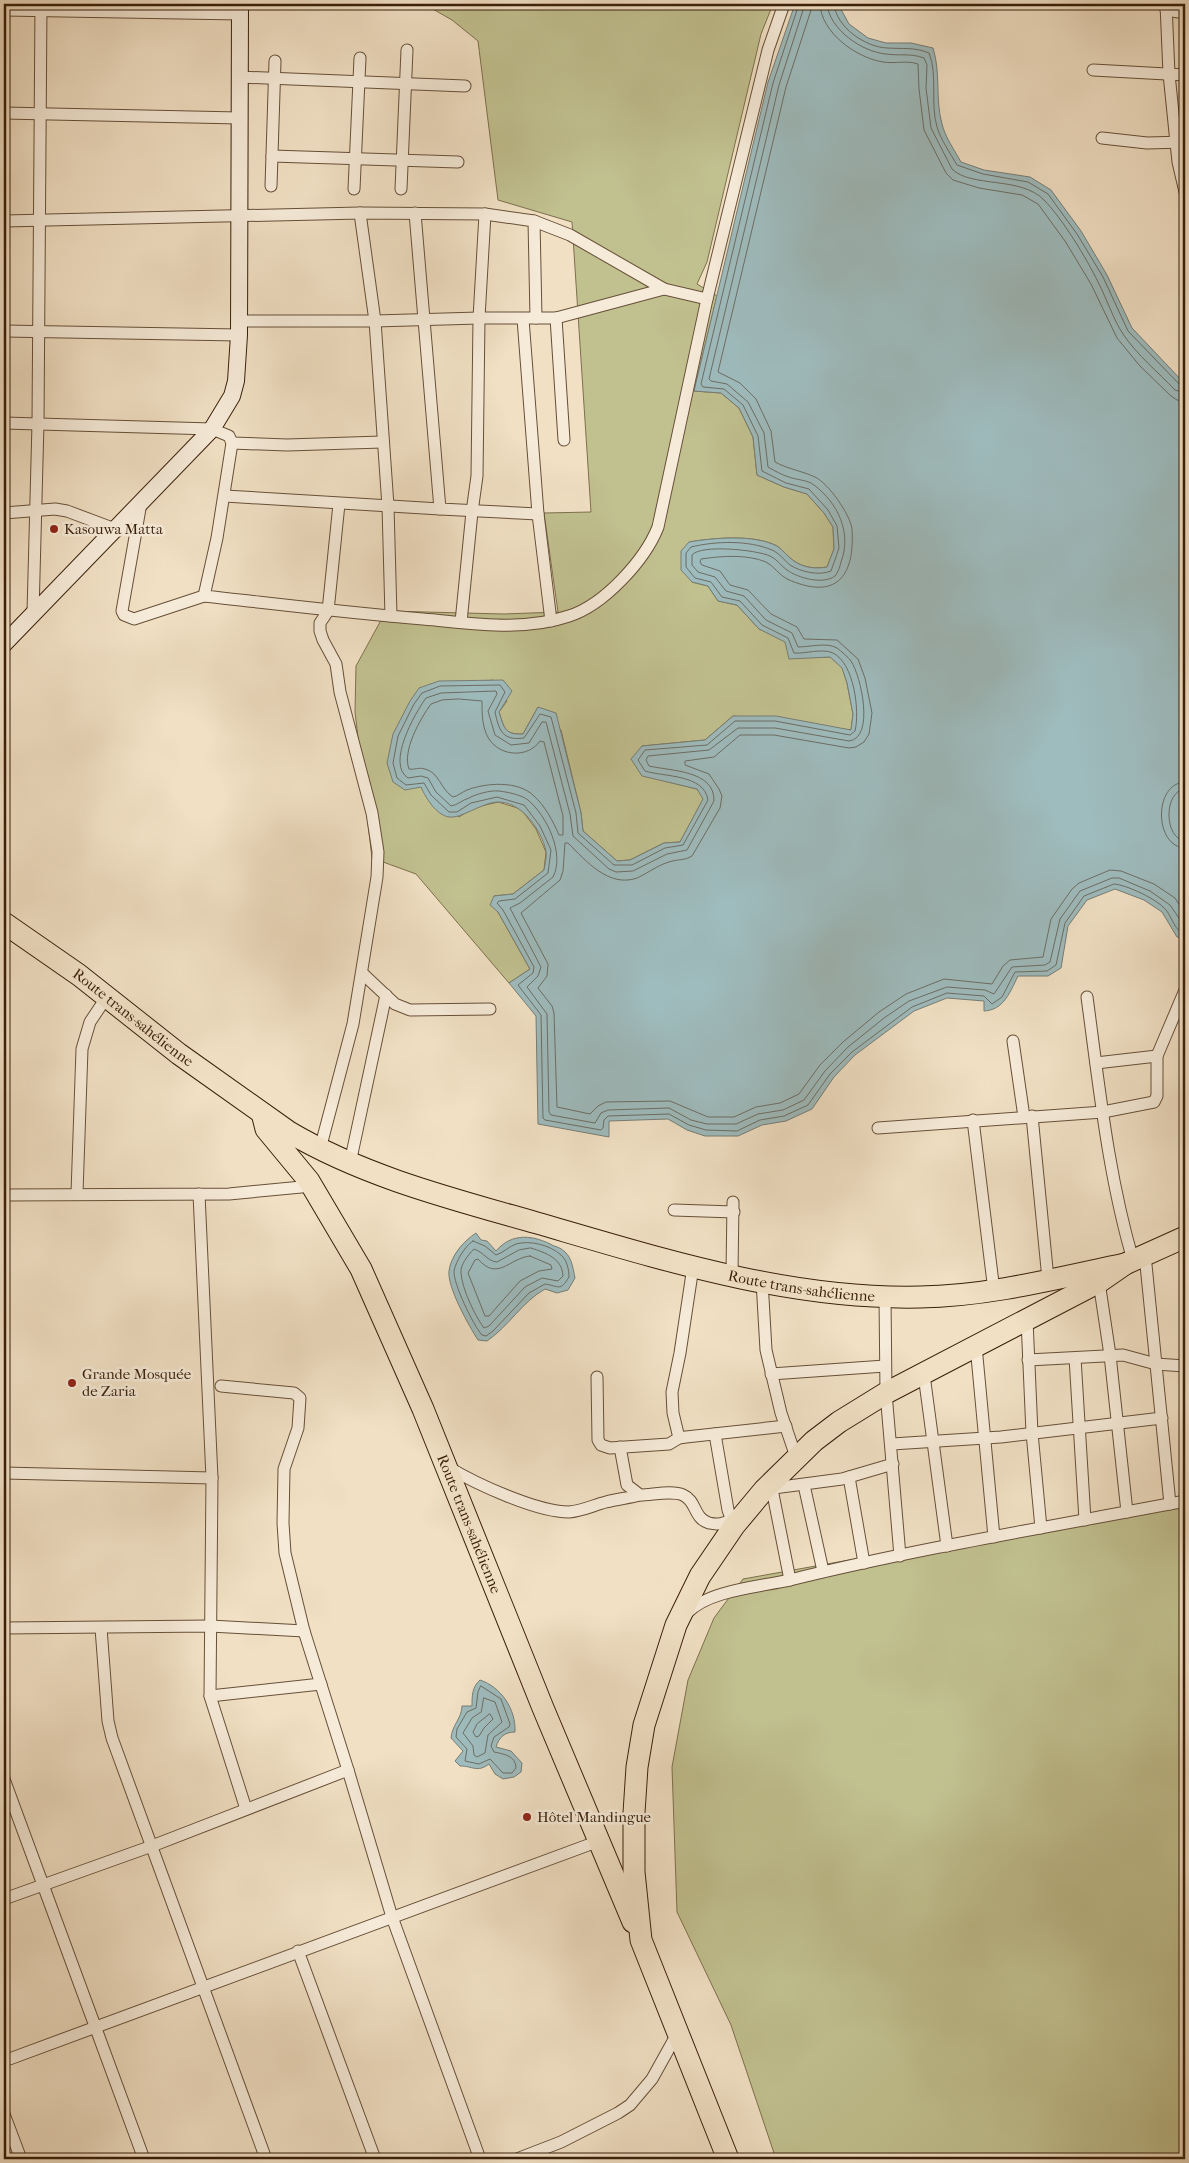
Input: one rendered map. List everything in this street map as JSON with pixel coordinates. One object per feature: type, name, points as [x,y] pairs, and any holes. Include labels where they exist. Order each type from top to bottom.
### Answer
[{"type":"highway","name":"Route trans-sahélienne","points":[[4,923],[79,975],[102,1003]]},
{"type":"highway","name":"Route trans-sahélienne","points":[[4,938],[179,1054],[263,1119],[320,1149],[350,1163],[407,1184],[693,1268],[826,1292],[885,1297],[921,1297],[994,1291],[1135,1260]]},
{"type":"highway","name":"Route trans-sahélienne","points":[[263,1119],[312,1186],[361,1269],[423,1409],[543,1708],[641,1940]]},
{"type":"highway","points":[[728,2159],[641,1940],[634,1862],[634,1813],[637,1767],[644,1724],[676,1625],[700,1576],[732,1523],[768,1489],[796,1457],[839,1422],[886,1393],[1099,1282],[1135,1260],[1185,1237]]},
{"type":"street","points":[[141,503],[122,611],[124,616],[134,619],[204,596],[391,616],[513,625],[551,621],[570,616],[598,600],[643,557],[652,544],[658,527],[707,299],[768,50],[784,4]]},
{"type":"street","points":[[32,613],[38,423],[37,331],[41,7]]},
{"type":"street","points":[[4,10],[41,7],[240,9],[239,328],[236,381],[232,396],[212,429],[5,639]]},
{"type":"street","points":[[1185,13],[1166,7],[1169,74],[1181,142],[1178,162],[1185,192]]},
{"type":"street","points":[[401,189],[407,50]]},
{"type":"street","points":[[354,189],[360,58]]},
{"type":"street","points":[[270,186],[275,61]]},
{"type":"street","points":[[1093,70],[1185,75]]},
{"type":"street","points":[[239,77],[465,86]]},
{"type":"street","points":[[4,113],[239,118]]},
{"type":"street","points":[[1102,138],[1147,143],[1181,142]]},
{"type":"street","points":[[272,156],[458,162]]},
{"type":"street","points":[[4,221],[360,213],[485,214],[534,221],[570,235],[664,289],[707,299]]},
{"type":"street","points":[[360,213],[374,322],[388,506],[391,616]]},
{"type":"street","points":[[415,213],[440,509]]},
{"type":"street","points":[[461,622],[479,446],[479,318],[485,214]]},
{"type":"street","points":[[534,221],[536,318]]},
{"type":"street","points":[[4,331],[239,328],[424,319],[556,318],[664,289]]},
{"type":"street","points":[[556,318],[564,440]]},
{"type":"street","points":[[523,319],[538,514],[551,621]]},
{"type":"street","points":[[4,423],[212,429],[229,436],[232,443],[225,496],[204,596]]},
{"type":"street","points":[[232,443],[288,445],[382,442]]},
{"type":"street","points":[[225,496],[472,512],[538,514]]},
{"type":"street","points":[[320,1149],[345,1058],[362,974],[377,877],[377,836],[340,692],[336,664],[320,631],[320,623],[328,610],[339,504]]},
{"type":"street","points":[[4,513],[44,509],[68,512],[114,529]]},
{"type":"street","points":[[362,974],[401,1008],[410,1010],[490,1010]]},
{"type":"street","points":[[878,1128],[1103,1112],[1156,1101],[1157,1056],[1185,990]]},
{"type":"street","points":[[350,1163],[386,995]]},
{"type":"street","points":[[1087,997],[1116,1192],[1135,1260],[1156,1364],[1170,1504]]},
{"type":"street","points":[[77,1193],[82,1049],[87,1030],[102,1003]]},
{"type":"street","points":[[1013,1041],[1028,1117],[1048,1279]]},
{"type":"street","points":[[1096,1063],[1157,1056]]},
{"type":"street","points":[[973,1120],[994,1291]]},
{"type":"street","points":[[4,1195],[77,1193],[229,1194],[312,1186]]},
{"type":"street","points":[[199,1194],[212,1478],[210,1696],[246,1809]]},
{"type":"street","points":[[674,1210],[733,1207],[732,1275]]},
{"type":"street","points":[[679,1438],[673,1413],[672,1392],[693,1268]]},
{"type":"street","points":[[762,1281],[766,1350],[771,1374],[796,1457]]},
{"type":"street","points":[[1099,1282],[1110,1355],[1127,1512]]},
{"type":"street","points":[[885,1297],[886,1393],[892,1444],[900,1556]]},
{"type":"street","points":[[1027,1320],[1032,1434],[1042,1528]]},
{"type":"street","points":[[976,1346],[994,1537]]},
{"type":"street","points":[[1028,1360],[1110,1355],[1131,1356],[1156,1364],[1185,1366]]},
{"type":"street","points":[[1075,1358],[1085,1520]]},
{"type":"street","points":[[771,1374],[885,1366]]},
{"type":"street","points":[[924,1374],[948,1546]]},
{"type":"street","points":[[598,1377],[598,1440],[601,1444],[610,1448],[669,1444],[679,1438],[786,1426]]},
{"type":"street","points":[[222,1386],[294,1393],[300,1398],[298,1428],[284,1469],[283,1523],[285,1553],[304,1631],[392,1917],[480,2159]]},
{"type":"street","points":[[892,1444],[1032,1434],[1162,1418]]},
{"type":"street","points":[[445,1466],[467,1479],[514,1498],[560,1511],[579,1511],[609,1501],[640,1496],[682,1494],[689,1499],[696,1515],[704,1522],[719,1525],[732,1523],[715,1434]]},
{"type":"street","points":[[620,1447],[627,1485],[640,1496]]},
{"type":"street","points":[[790,1580],[768,1489],[849,1477],[893,1464]]},
{"type":"street","points":[[4,1472],[212,1478]]},
{"type":"street","points":[[849,1477],[864,1563]]},
{"type":"street","points":[[804,1485],[823,1571]]},
{"type":"street","points":[[676,1625],[693,1606],[711,1597],[823,1571],[1185,1501]]},
{"type":"street","points":[[4,1628],[210,1626],[304,1631]]},
{"type":"street","points":[[101,1628],[108,1721],[112,1738],[266,2159]]},
{"type":"street","points":[[210,1696],[321,1684]]},
{"type":"street","points":[[4,1899],[152,1846],[348,1770]]},
{"type":"street","points":[[4,1779],[144,2159]]},
{"type":"street","points":[[4,2061],[599,1841]]},
{"type":"street","points":[[298,1952],[375,2159]]},
{"type":"street","points":[[517,2159],[561,2142],[630,2105],[652,2079],[677,2034]]},
{"type":"street","points":[[4,2114],[21,2159]]},
{"type":"shaded area","points":[[424,4],[773,4],[761,34],[707,262],[697,284],[717,296],[694,391],[721,393],[739,408],[753,437],[757,475],[784,487],[807,494],[824,513],[833,527],[834,549],[827,567],[814,568],[798,563],[777,546],[768,542],[745,538],[721,538],[689,542],[692,582],[708,586],[718,601],[737,605],[759,629],[814,657],[830,657],[842,667],[853,714],[851,730],[733,716],[705,740],[642,746],[665,781],[697,789],[704,798],[680,842],[664,843],[630,860],[617,861],[583,831],[581,813],[561,730],[538,707],[523,734],[508,731],[499,712],[507,701],[493,680],[477,682],[421,787],[459,817],[473,808],[498,802],[521,809],[536,829],[546,852],[544,870],[513,894],[494,896],[498,912],[530,969],[509,983],[416,874],[372,858],[355,712],[356,666],[386,611],[504,614],[558,612],[544,513],[591,512],[572,222],[498,200],[478,41],[452,20]]},
{"type":"shaded area","points":[[1185,1500],[1185,2159],[776,2159],[731,2025],[677,1912],[672,1767],[688,1680],[714,1618],[743,1579]]},
{"type":"water","points":[[795,4],[838,4],[849,24],[868,38],[886,43],[911,43],[933,48],[937,67],[939,105],[943,129],[961,162],[984,170],[1030,177],[1051,190],[1081,231],[1107,275],[1132,328],[1185,384],[1185,791],[1181,808],[1185,850],[1185,939],[1177,937],[1162,912],[1144,900],[1115,889],[1087,900],[1068,926],[1061,968],[1048,976],[1018,976],[1006,999],[991,1010],[984,1011],[984,1001],[947,998],[914,1011],[855,1055],[834,1077],[812,1109],[786,1121],[762,1125],[738,1136],[705,1136],[687,1130],[668,1119],[609,1121],[609,1137],[538,1124],[536,1016],[509,983],[530,969],[498,912],[490,905],[494,896],[513,894],[544,870],[546,853],[540,834],[522,811],[506,803],[491,803],[459,816],[449,817],[436,810],[421,787],[405,790],[393,782],[387,763],[393,734],[419,688],[439,681],[503,680],[512,691],[499,712],[508,731],[523,734],[538,707],[556,713],[581,813],[583,831],[617,861],[630,860],[664,843],[680,842],[703,799],[697,789],[642,776],[631,759],[642,746],[705,740],[733,716],[776,716],[851,730],[853,714],[842,668],[830,657],[789,659],[785,642],[759,629],[737,605],[718,601],[708,586],[692,582],[681,570],[681,551],[689,542],[721,538],[745,538],[768,542],[777,546],[798,563],[814,568],[827,567],[834,549],[833,527],[824,513],[807,494],[784,487],[757,475],[753,437],[739,408],[721,393],[694,391],[768,82]]},
{"type":"water","points":[[476,1233],[481,1240],[487,1241],[496,1251],[502,1245],[516,1238],[539,1239],[567,1254],[572,1264],[575,1278],[568,1290],[557,1293],[545,1289],[537,1294],[495,1335],[487,1341],[478,1340],[464,1316],[449,1278],[452,1259],[467,1240]]},
{"type":"water","points":[[480,1680],[488,1683],[501,1693],[513,1715],[515,1732],[503,1736],[496,1747],[511,1751],[522,1763],[521,1772],[514,1777],[503,1779],[495,1774],[489,1764],[485,1767],[475,1768],[460,1766],[455,1761],[463,1751],[451,1738],[453,1729],[462,1706],[472,1706],[472,1695]]},
{"type":"place","name":"Kasouwa Matta","points":[[54,529]]},
{"type":"place","name":"Grande Mosquée de Zaria","points":[[72,1383]]},
{"type":"place","name":"Hôtel Mandingue","points":[[527,1817]]}]
